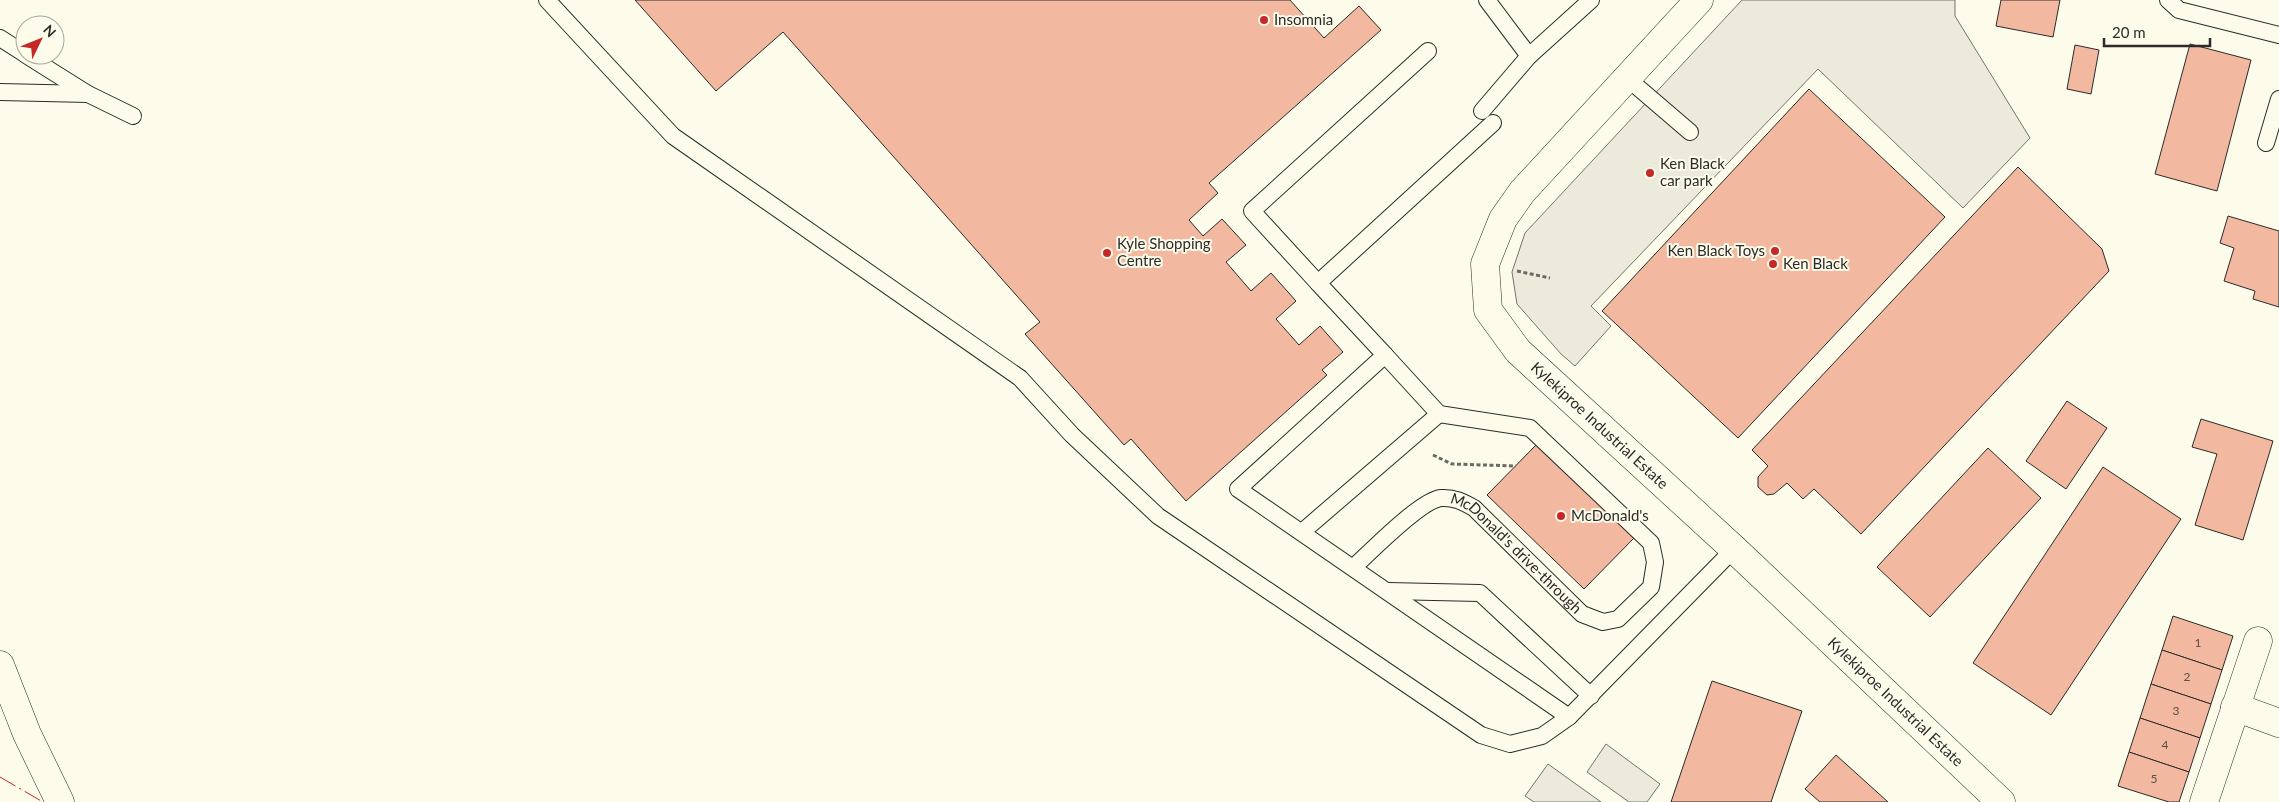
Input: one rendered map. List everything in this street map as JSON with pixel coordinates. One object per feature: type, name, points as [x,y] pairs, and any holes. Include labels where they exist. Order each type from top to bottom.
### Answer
[{"type":"street","name":"Kylekiproe Industrial Estate","points":[[1699,0],[1522,192],[1503,220],[1485,264],[1488,310],[1518,351],[1734,549],[2001,802]]},
{"type":"street","points":[[2204,802],[2258,641]]},
{"type":"street","points":[[0,665],[27,734],[60,802]]},
{"type":"street","points":[[2236,707],[2279,723]]},
{"type":"lane","points":[[547,0],[673,136],[1020,378],[1072,435],[1158,516],[1480,735],[1510,744],[1542,736],[1569,717],[1734,549]]},
{"type":"lane","points":[[1487,0],[1529,56]]},
{"type":"lane","points":[[1318,283],[1487,117],[1529,56],[1591,0]]},
{"type":"lane","points":[[2168,0],[2179,10],[2279,35]]},
{"type":"lane","points":[[0,38],[15,48]]},
{"type":"lane","points":[[1302,532],[1438,414],[1252,211],[1428,51]]},
{"type":"lane","points":[[42,65],[88,94],[132,116]]},
{"type":"lane","points":[[1627,78],[1690,132]]},
{"type":"lane","points":[[0,92],[88,94]]},
{"type":"lane","points":[[2266,143],[2279,99]]},
{"type":"lane","points":[[1385,355],[1238,489],[1354,567],[1569,717]]},
{"type":"lane","name":"McDonald's drive-through","points":[[1354,567],[1423,505],[1440,498],[1458,499],[1474,508],[1582,614],[1603,622],[1618,619],[1650,587],[1656,562],[1651,543],[1530,428],[1438,414]]},
{"type":"lane","points":[[1388,591],[1480,592],[1591,696]]},
{"type":"path","points":[[1406,442],[1452,464],[1516,466]]},
{"type":"shaded area","name":"Ken Black car park","points":[[1742,0],[1955,0],[1955,16],[2030,138],[1963,208],[1818,69],[1591,306],[1611,326],[1575,366],[1561,354],[1517,304],[1512,272],[1525,233]]},
{"type":"shaded area","points":[[1606,744],[1660,784],[1647,802],[1629,802],[1587,772]]},
{"type":"shaded area","points":[[1548,764],[1601,802],[1534,802],[1525,796]]},
{"type":"building","name":"Kyle Shopping Centre","points":[[635,0],[1290,0],[1324,38],[1359,6],[1381,30],[1209,183],[1218,193],[1189,220],[1203,236],[1222,219],[1246,245],[1226,262],[1251,291],[1271,273],[1296,301],[1276,319],[1299,345],[1320,326],[1343,352],[1322,370],[1327,375],[1186,501],[1131,439],[1124,445],[1025,334],[1040,322],[783,32],[716,91]]},
{"type":"building","points":[[2001,0],[2060,0],[2053,37],[1996,26]]},
{"type":"building","points":[[2190,44],[2251,60],[2217,191],[2155,174]]},
{"type":"building","points":[[2075,45],[2099,50],[2091,94],[2067,89]]},
{"type":"building","name":"Ken Black","points":[[1809,89],[1945,217],[1738,438],[1602,311]]},
{"type":"building","points":[[2018,167],[2102,249],[2109,271],[1861,534],[1814,489],[1803,499],[1787,483],[1774,494],[1767,495],[1758,487],[1758,477],[1768,466],[1752,450]]},
{"type":"building","points":[[2228,216],[2279,231],[2279,307],[2253,299],[2255,291],[2224,281],[2234,248],[2220,243]]},
{"type":"building","points":[[2067,401],[2107,428],[2066,489],[2026,461]]},
{"type":"building","points":[[2201,419],[2273,441],[2243,540],[2195,525],[2217,454],[2192,447]]},
{"type":"building","name":"McDonald's","points":[[1538,443],[1635,537],[1584,589],[1487,495]]},
{"type":"building","points":[[1988,448],[2041,498],[1930,617],[1877,567]]},
{"type":"building","points":[[2103,467],[2181,519],[2051,715],[1973,663]]},
{"type":"building","points":[[2173,616],[2233,636],[2222,670],[2162,650]]},
{"type":"building","points":[[2162,650],[2222,670],[2211,704],[2151,684]]},
{"type":"building","points":[[1712,681],[1802,711],[1771,802],[1671,802]]},
{"type":"building","points":[[2151,684],[2211,704],[2200,738],[2140,718]]},
{"type":"building","points":[[2140,718],[2200,738],[2189,772],[2129,752]]},
{"type":"building","points":[[2129,752],[2189,772],[2179,802],[2169,802],[2118,786]]},
{"type":"building","points":[[1836,755],[1888,802],[1820,802],[1805,789]]},
{"type":"power","points":[[0,777],[43,802]]},
{"type":"place","name":"Insomnia","points":[[1264,20]]},
{"type":"place","name":"Ken Black car park","points":[[1650,173]]},
{"type":"place","name":"Ken Black Toys","points":[[1775,251]]},
{"type":"place","name":"Kyle Shopping Centre","points":[[1107,253]]},
{"type":"place","name":"Ken Black","points":[[1773,264]]},
{"type":"place","name":"McDonald's","points":[[1561,516]]}]
